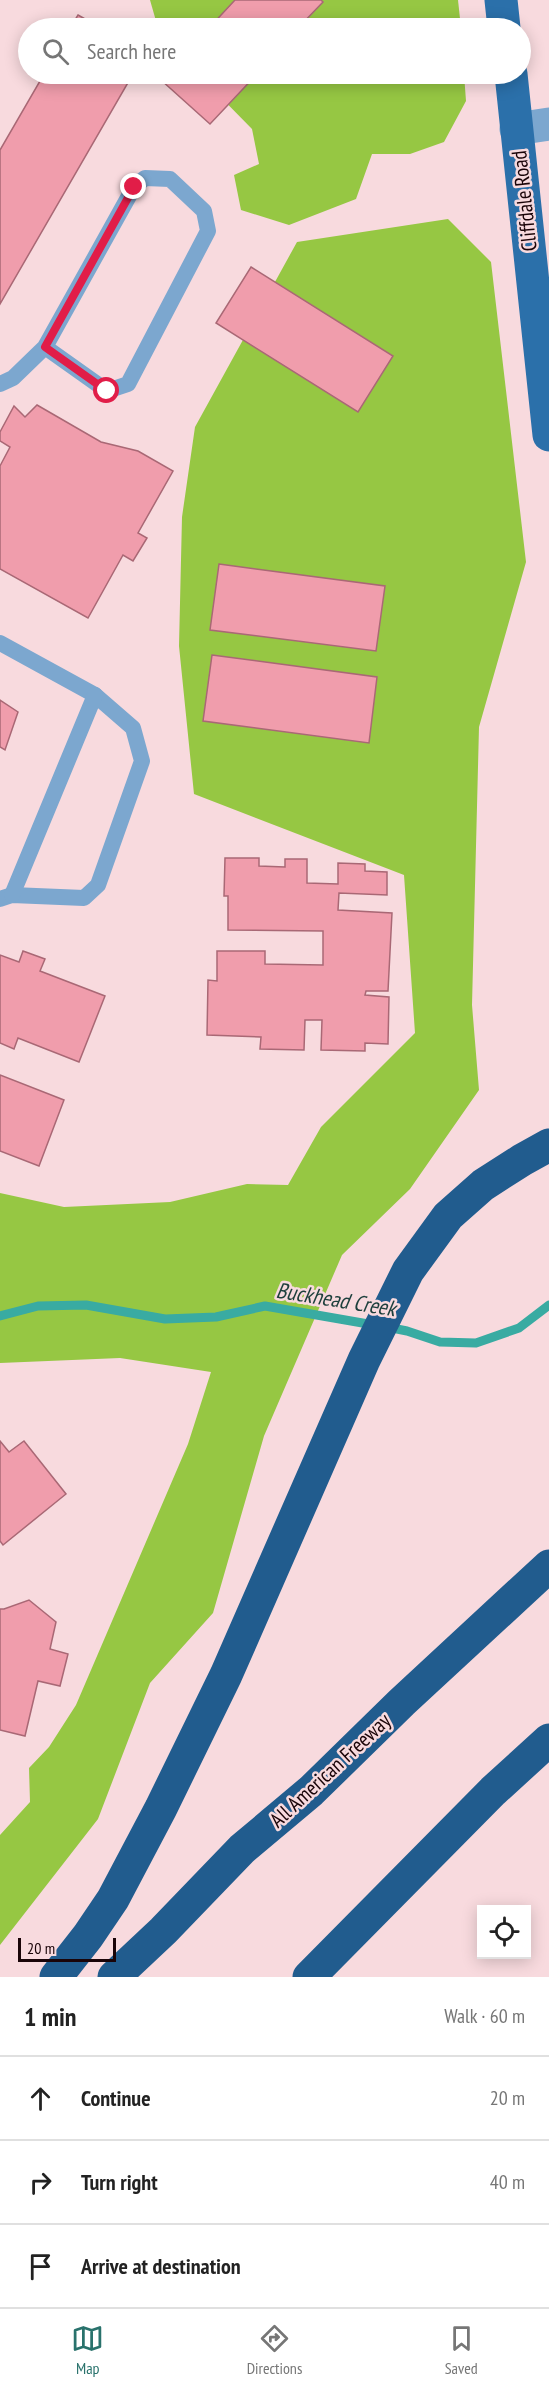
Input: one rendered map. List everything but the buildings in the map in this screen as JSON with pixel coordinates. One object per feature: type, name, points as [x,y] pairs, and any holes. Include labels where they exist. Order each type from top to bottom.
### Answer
[{"type":"highway","points":[[56,1977],[113,1899],[161,1808],[226,1675],[364,1360],[408,1270],[448,1216],[483,1185],[549,1145]]},
{"type":"highway","name":"All American Freeway","points":[[114,1977],[163,1931],[242,1849],[311,1791],[402,1702],[549,1566]]},
{"type":"highway","points":[[309,1977],[493,1791],[549,1740]]},
{"type":"main road","points":[[501,0],[503,18]]},
{"type":"main road","name":"Cliffdale Road","points":[[512,84],[549,435]]},
{"type":"street","points":[[516,129],[549,124]]},
{"type":"lane","points":[[0,384],[13,378],[45,347],[134,187],[145,178],[171,179],[204,211],[208,231],[128,384],[107,391],[45,347]]},
{"type":"lane","points":[[0,643],[94,695],[133,728],[142,761],[98,885],[84,898],[6,897],[94,695]]},
{"type":"green space","points":[[150,0],[458,0],[460,18],[155,18]]},
{"type":"green space","points":[[208,84],[465,84],[466,101],[444,142],[410,154],[372,154],[356,199],[289,225],[241,210],[234,175],[259,164],[252,129]]},
{"type":"green space","points":[[448,219],[491,262],[526,562],[479,727],[472,1005],[479,1090],[410,1189],[342,1255],[264,1436],[213,1613],[150,1683],[98,1819],[0,1945],[0,1835],[30,1802],[29,1768],[49,1747],[76,1705],[188,1444],[211,1372],[120,1358],[0,1363],[0,1193],[64,1207],[170,1202],[247,1184],[288,1185],[321,1127],[415,1033],[404,875],[194,794],[179,646],[182,517],[195,427],[297,242]]},
{"type":"waterway","name":"Buckhead Creek","points":[[0,1316],[38,1306],[86,1305],[165,1319],[216,1317],[265,1306],[374,1325]]},
{"type":"waterway","name":"Buckhead Creek","points":[[387,1327],[440,1342],[476,1343],[519,1328],[549,1305]]},
{"type":"route","points":[[107,391],[45,347],[134,187]]}]
